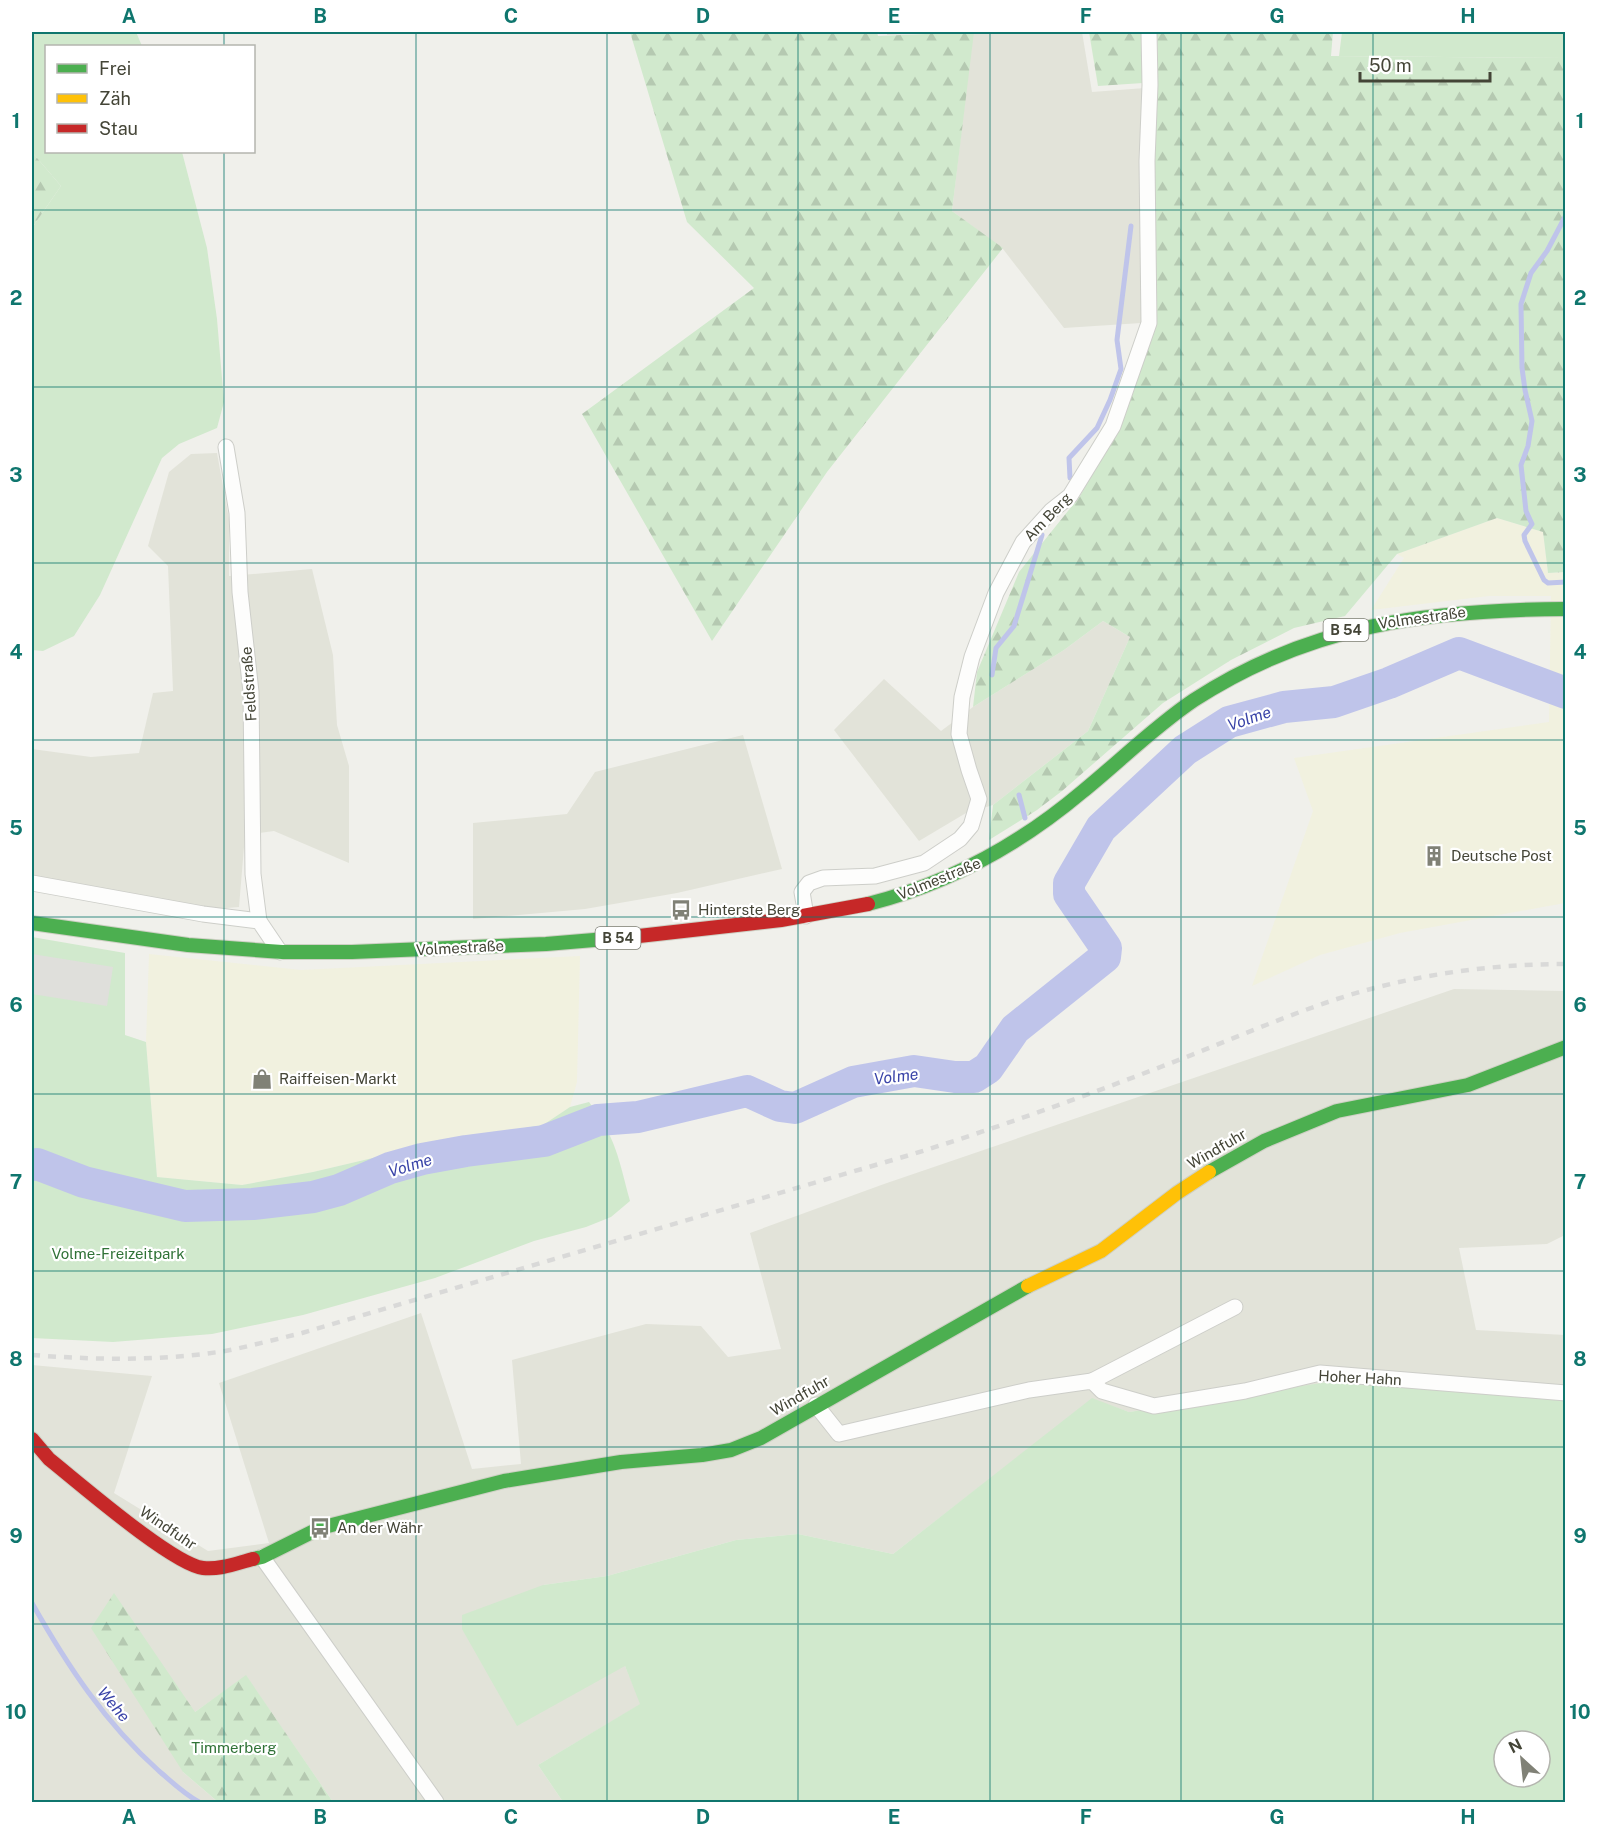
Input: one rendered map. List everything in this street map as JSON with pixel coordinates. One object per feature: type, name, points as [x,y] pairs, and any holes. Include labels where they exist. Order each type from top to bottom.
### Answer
[{"type":"street","name":"Am Berg","points":[[806,916],[802,892],[809,883],[822,878],[875,876],[924,863],[960,839],[972,826],[979,799],[959,734],[962,698],[972,657],[996,593],[1023,542],[1052,511],[1070,496],[1113,426],[1149,323],[1147,161],[1150,85],[1149,32]]},
{"type":"street","name":"Feldstraße","points":[[226,447],[237,513],[240,592],[251,692],[254,874],[259,921]]},
{"type":"street","name":"Volmestraße","points":[[32,923],[145,940],[280,952],[347,952],[589,941],[806,916],[888,900],[953,876],[986,860],[1065,807],[1192,702],[1266,659],[1343,631],[1384,622],[1494,609],[1566,609]]},
{"type":"street","points":[[32,883],[203,914],[259,921],[280,952]]},
{"type":"street","name":"Windfuhr","points":[[32,1439],[49,1460],[176,1557],[202,1568],[223,1567],[262,1557],[320,1528],[504,1481],[621,1462],[731,1450],[761,1438],[1043,1277],[1101,1251],[1177,1192],[1264,1141],[1337,1111],[1468,1085],[1566,1047]]},
{"type":"street","points":[[816,1405],[839,1434],[1029,1390],[1092,1381],[1235,1307]]},
{"type":"street","name":"Hoher Hahn","points":[[1092,1381],[1102,1391],[1154,1406],[1245,1391],[1320,1373],[1566,1393]]},
{"type":"street","points":[[262,1557],[436,1803]]},
{"type":"shaded area","points":[[887,32],[973,32],[887,35]]},
{"type":"shaded area","points":[[973,32],[1082,32],[1092,92],[1145,88],[1140,163],[1141,323],[1064,328],[1003,249],[952,211]]},
{"type":"shaded area","points":[[217,453],[229,519],[229,576],[312,569],[333,655],[337,725],[349,766],[349,863],[274,831],[245,835],[239,907],[215,909],[32,877],[32,749],[91,757],[139,753],[153,693],[173,691],[168,566],[148,546],[169,472],[191,454]]},
{"type":"shaded area","points":[[1497,518],[1543,532],[1548,573],[1565,572],[1565,903],[1400,933],[1320,955],[1252,986],[1313,811],[1294,758],[1549,722],[1551,596],[1489,596],[1371,610],[1404,558],[1397,554]]},
{"type":"shaded area","points":[[1103,621],[1130,637],[1088,731],[993,805],[966,813],[919,841],[834,730],[884,679],[941,731],[973,707],[1064,650]]},
{"type":"shaded area","points":[[743,735],[782,869],[677,893],[585,909],[473,919],[473,823],[567,814],[595,772]]},
{"type":"shaded area","points":[[32,954],[113,967],[107,1006],[32,994]]},
{"type":"shaded area","points":[[149,954],[301,970],[580,956],[577,1082],[570,1107],[544,1125],[445,1141],[313,1172],[242,1185],[157,1177],[146,1042]]},
{"type":"shaded area","points":[[1454,989],[1565,991],[1565,1235],[1547,1244],[1459,1248],[1476,1330],[1565,1335],[1565,1399],[1245,1396],[1129,1412],[1092,1399],[893,1554],[798,1534],[736,1540],[607,1576],[543,1585],[625,1666],[641,1704],[538,1765],[563,1802],[333,1802],[246,1676],[195,1712],[183,1772],[218,1802],[32,1802],[32,1365],[152,1376],[114,1493],[208,1551],[269,1543],[219,1383],[421,1313],[472,1469],[521,1464],[512,1360],[646,1324],[701,1326],[728,1357],[781,1349],[750,1233],[884,1184]]},
{"type":"green space","points":[[32,32],[136,32],[142,45],[45,45],[45,153],[182,153],[207,248],[217,319],[224,402],[217,428],[179,444],[162,458],[100,595],[74,636],[43,651],[32,650],[32,228],[61,186],[32,152]]},
{"type":"green space","points":[[630,32],[877,32],[878,36],[974,32],[952,211],[1003,248],[827,472],[712,641],[582,414],[754,288],[687,222]]},
{"type":"green space","points":[[1089,32],[1141,32],[1143,83],[1098,86]]},
{"type":"green space","points":[[1157,32],[1333,32],[1331,56],[1565,58],[1565,572],[1548,573],[1543,532],[1497,518],[1397,554],[1345,616],[1294,628],[1231,660],[1163,703],[1062,791],[1037,810],[989,840],[993,805],[1088,731],[1130,637],[1103,621],[1064,650],[973,707],[977,672],[1019,572],[1080,496],[1118,428],[1155,321],[1154,157],[1158,82]]},
{"type":"green space","points":[[1342,32],[1565,32],[1565,58],[1339,56]]},
{"type":"green space","points":[[32,152],[61,186],[32,228]]},
{"type":"green space","name":"Volme-Freizeitpark","points":[[32,937],[125,953],[125,1035],[146,1042],[157,1177],[242,1185],[313,1172],[445,1141],[543,1125],[570,1107],[589,1102],[611,1138],[630,1201],[611,1217],[586,1227],[534,1241],[435,1278],[303,1315],[212,1334],[113,1342],[32,1338]]},
{"type":"green space","points":[[1335,1381],[1565,1399],[1565,1802],[563,1802],[538,1765],[640,1704],[625,1666],[517,1726],[462,1629],[462,1615],[543,1585],[607,1576],[736,1540],[798,1534],[893,1554],[1092,1398],[1129,1412]]},
{"type":"green space","name":"Timmerberg","points":[[114,1593],[195,1712],[246,1675],[333,1802],[218,1802],[183,1772],[91,1628]]},
{"type":"waterway","points":[[1566,215],[1547,251],[1531,273],[1521,304],[1522,368],[1532,421],[1528,446],[1521,465],[1526,511],[1532,524],[1524,535],[1544,580],[1548,583],[1566,582]]},
{"type":"waterway","points":[[1070,478],[1069,458],[1097,428],[1121,369],[1117,340],[1131,226]]},
{"type":"waterway","points":[[992,675],[996,648],[1014,626],[1042,535]]},
{"type":"waterway","name":"Volme","points":[[32,1165],[37,1164],[84,1182],[185,1206],[253,1204],[313,1197],[339,1190],[390,1168],[422,1159],[544,1141],[598,1120],[638,1117],[747,1091],[780,1106],[795,1108],[853,1082],[914,1071],[955,1077],[974,1077],[988,1068],[1015,1029],[1105,957],[1106,948],[1069,894],[1069,883],[1101,828],[1185,750],[1229,722],[1284,707],[1334,702],[1389,683],[1459,653],[1566,693]]},
{"type":"waterway","points":[[1019,795],[1025,818]]},
{"type":"waterway","name":"Wehe","points":[[32,1603],[73,1671],[104,1713],[139,1753],[183,1792],[199,1802]]},
{"type":"railway","points":[[32,1355],[105,1359],[177,1357],[225,1351],[302,1333],[946,1144],[1075,1099],[1288,1016],[1357,993],[1446,973],[1506,966],[1566,964]]},
{"type":"traffic: fast","points":[[868,904],[926,886],[1008,845],[1058,811],[1179,710],[1238,674],[1282,654],[1327,638],[1372,626],[1419,618],[1515,610],[1566,609]]},
{"type":"traffic: fast","points":[[32,923],[188,945],[282,952],[352,952],[546,944],[630,937]]},
{"type":"traffic: fast","points":[[1209,1172],[1264,1141],[1337,1111],[1468,1085],[1566,1047]]},
{"type":"traffic: fast","points":[[253,1559],[262,1557],[320,1528],[504,1481],[621,1462],[702,1455],[731,1450],[761,1438],[1028,1286]]},
{"type":"traffic: slow","points":[[1028,1286],[1101,1251],[1177,1193],[1209,1172]]},
{"type":"traffic: jam","points":[[630,937],[781,920],[868,904]]},
{"type":"traffic: jam","points":[[32,1439],[49,1459],[102,1503],[170,1553],[203,1568],[228,1566],[253,1559]]},
{"type":"place","name":"Deutsche Post","points":[[1434,856]]},
{"type":"place","name":"Hinterste Berg","points":[[681,910]]},
{"type":"place","name":"Raiffeisen-Markt","points":[[262,1079]]},
{"type":"place","name":"An der Währ","points":[[320,1528]]}]
